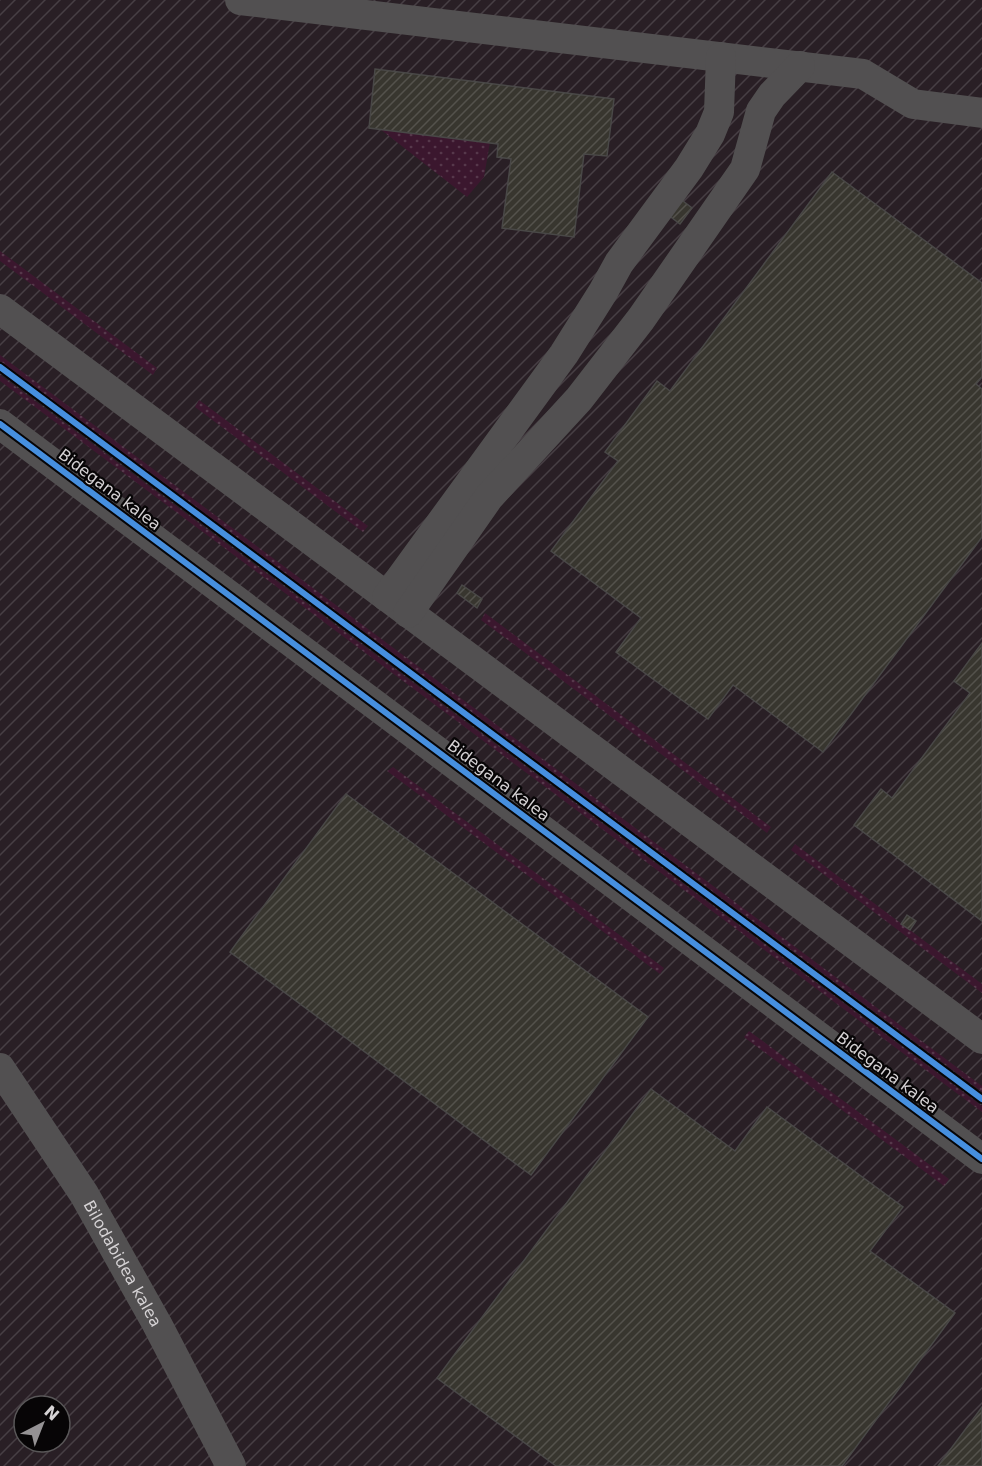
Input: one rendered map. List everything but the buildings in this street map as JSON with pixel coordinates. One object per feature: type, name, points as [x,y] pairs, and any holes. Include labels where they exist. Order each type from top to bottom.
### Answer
[{"type":"street","points":[[240,0],[863,74],[913,104],[982,113]]},
{"type":"street","points":[[398,605],[564,354],[619,263],[689,168],[710,134],[719,112],[720,57]]},
{"type":"street","points":[[398,605],[489,497],[579,399],[641,319],[745,169],[761,111],[772,95],[800,66]]},
{"type":"street","points":[[0,309],[982,1040]]},
{"type":"street","name":"Bidegana kalea","points":[[0,424],[982,1159]]},
{"type":"street","name":"Bilodabidea kalea","points":[[0,1068],[84,1194],[157,1324],[231,1466]]},
{"type":"shaded area","points":[[0,0],[982,0],[982,1466],[0,1466]]},
{"type":"shaded area","points":[[380,129],[490,142],[484,177],[467,197]]},
{"type":"shaded area","points":[[0,251],[157,368],[153,375],[0,261]]},
{"type":"shaded area","points":[[0,355],[982,1086],[982,1092],[0,361]]},
{"type":"shaded area","points":[[0,375],[982,1106],[982,1112],[0,381]]},
{"type":"shaded area","points":[[199,400],[368,526],[363,532],[195,407]]},
{"type":"shaded area","points":[[485,613],[771,827],[767,833],[481,620]]},
{"type":"shaded area","points":[[393,767],[664,968],[660,974],[387,771]]},
{"type":"shaded area","points":[[795,844],[982,984],[982,993],[791,850]]},
{"type":"shaded area","points":[[749,1031],[949,1179],[944,1186],[744,1037]]},
{"type":"cycle path","points":[[0,367],[982,1099]]},
{"type":"cycle path","points":[[0,424],[982,1159]]}]
